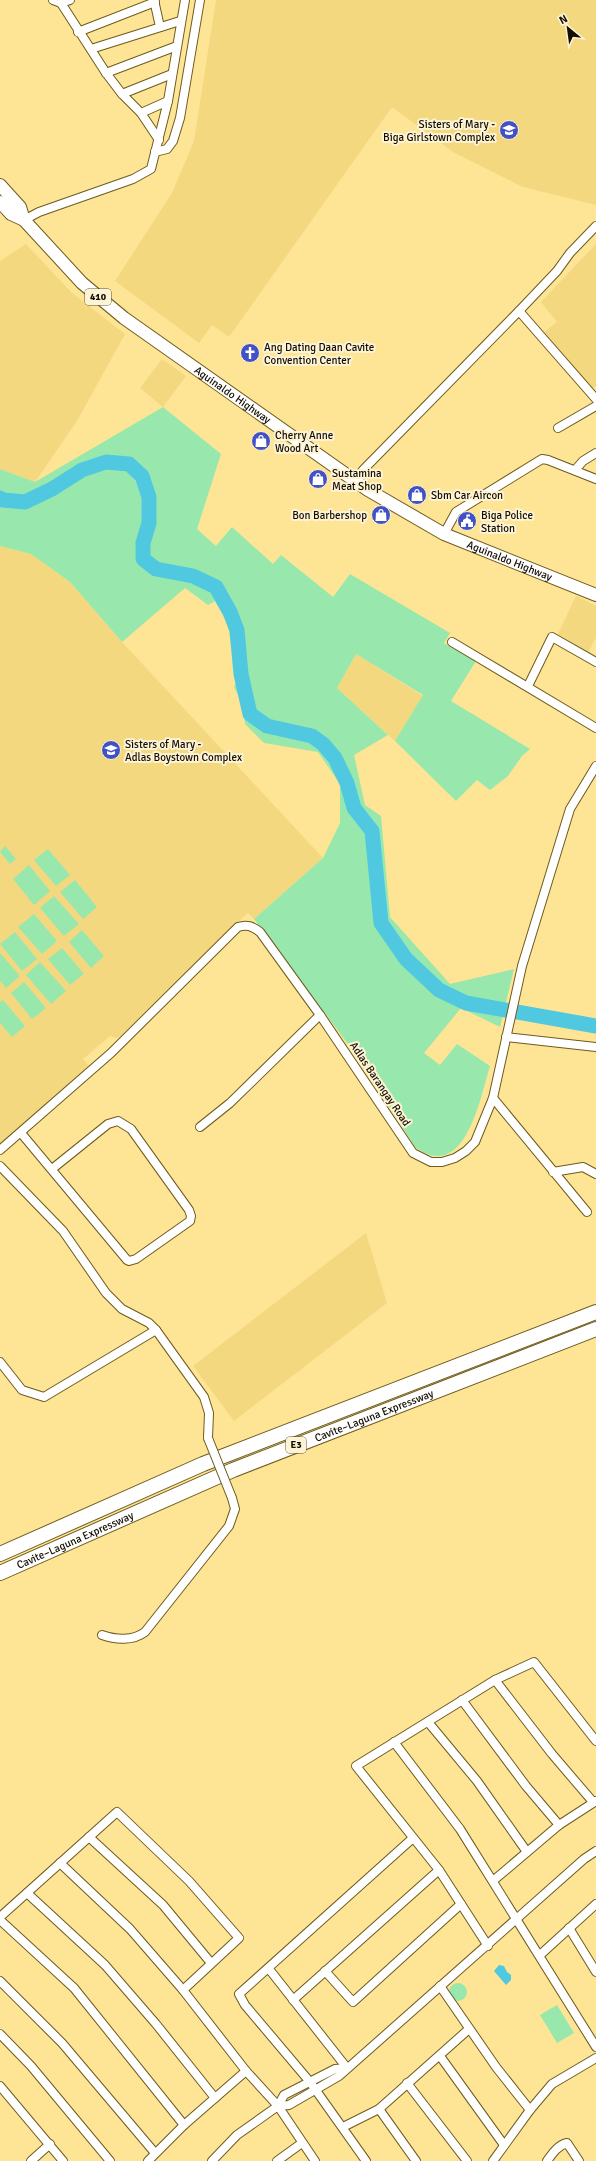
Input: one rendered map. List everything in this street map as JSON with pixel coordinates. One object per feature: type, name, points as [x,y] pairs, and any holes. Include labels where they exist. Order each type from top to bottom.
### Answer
[{"type":"highway","name":"Cavite–Laguna Expressway","points":[[0,1554],[203,1464],[596,1312]]},
{"type":"highway","name":"Cavite–Laguna Expressway","points":[[0,1573],[233,1470],[596,1329]]},
{"type":"main road","name":"Aguinaldo Highway","points":[[0,185],[20,207],[24,220]]},
{"type":"main road","name":"Aguinaldo Highway","points":[[0,202],[11,214],[24,220],[82,283],[124,318],[355,482],[444,534],[596,595]]},
{"type":"street","points":[[53,0],[61,3],[70,0]]},
{"type":"street","points":[[24,220],[35,214],[143,175],[151,169],[168,100],[180,21],[185,0]]},
{"type":"street","points":[[155,152],[167,149],[173,141],[180,118],[200,0]]},
{"type":"street","points":[[78,32],[155,1],[160,27]]},
{"type":"street","points":[[61,3],[78,32],[106,73],[122,94],[141,113],[159,140]]},
{"type":"street","points":[[91,49],[180,21]]},
{"type":"street","points":[[106,73],[177,46]]},
{"type":"street","points":[[122,94],[172,74]]},
{"type":"street","points":[[141,113],[168,100]]},
{"type":"street","points":[[355,482],[363,470],[519,311],[596,226]]},
{"type":"street","points":[[519,311],[596,399]]},
{"type":"street","points":[[558,428],[596,406]]},
{"type":"street","points":[[575,470],[583,461],[596,453]]},
{"type":"street","points":[[444,534],[456,512],[542,459],[596,479]]},
{"type":"street","points":[[528,686],[552,637],[596,662]]},
{"type":"street","points":[[452,642],[596,728]]},
{"type":"street","name":"Adlas Barangay Road","points":[[0,1150],[106,1058],[238,927],[245,924],[253,926],[260,932],[320,1015],[413,1153],[421,1159],[431,1162],[442,1162],[455,1158],[466,1151],[475,1142],[493,1098],[513,1002],[570,809],[596,766]]},
{"type":"street","points":[[200,1127],[230,1104],[320,1015]]},
{"type":"street","points":[[506,1037],[596,1046]]},
{"type":"street","points":[[493,1098],[587,1212]]},
{"type":"street","points":[[20,1133],[52,1169],[121,1255],[129,1261],[136,1259],[190,1221],[191,1216],[184,1204],[131,1129],[118,1121],[108,1124],[52,1169]]},
{"type":"street","points":[[0,1166],[63,1231],[106,1293],[122,1309],[149,1323],[156,1330],[204,1397],[209,1413],[208,1438],[232,1498],[234,1516],[229,1526],[145,1632],[138,1637],[130,1638],[112,1638],[102,1635]]},
{"type":"street","points":[[553,1172],[583,1167],[596,1174]]},
{"type":"street","points":[[0,1362],[22,1390],[44,1397],[156,1330]]},
{"type":"street","points":[[488,1946],[439,1870],[356,1766],[496,1680],[534,1662],[596,1741]]},
{"type":"street","points":[[494,1880],[559,1825],[595,1801],[552,1754],[496,1680]]},
{"type":"street","points":[[462,1700],[526,1786],[559,1825]]},
{"type":"street","points":[[428,1722],[477,1781],[527,1852]]},
{"type":"street","points":[[394,1742],[460,1829],[494,1880],[596,2047]]},
{"type":"street","points":[[183,1990],[239,1938],[189,1881],[117,1812],[0,1918],[74,1988],[184,2125]]},
{"type":"street","points":[[88,1837],[163,1905],[211,1963]]},
{"type":"street","points":[[366,2161],[343,2127],[312,2086],[241,2000],[239,1994],[269,1969],[413,1838]]},
{"type":"street","points":[[212,2161],[237,2135],[278,2106],[289,2105],[312,2086],[339,2076],[440,1986],[488,1946],[584,1858],[596,1851]]},
{"type":"street","points":[[60,1863],[130,1929],[183,1990],[246,2071],[278,2106],[302,2143],[316,2161]]},
{"type":"street","points":[[293,2000],[439,1870]]},
{"type":"street","points":[[27,1893],[105,1965],[156,2024],[215,2098]]},
{"type":"street","points":[[325,1971],[354,2002],[461,1904]]},
{"type":"street","points":[[540,1955],[596,1904]]},
{"type":"street","points":[[569,1928],[596,1972]]},
{"type":"street","points":[[269,1969],[347,2068]]},
{"type":"street","points":[[0,1981],[62,2043],[155,2153]]},
{"type":"street","points":[[440,1986],[469,2029],[530,2110]]},
{"type":"street","points":[[343,2127],[379,2109],[469,2029]]},
{"type":"street","points":[[0,2034],[31,2066],[110,2161]]},
{"type":"street","points":[[440,2056],[504,2145]]},
{"type":"street","points":[[493,2161],[530,2110],[552,2084],[596,2058]]},
{"type":"street","points":[[148,2161],[184,2125],[246,2071]]},
{"type":"street","points":[[407,2083],[468,2161]]},
{"type":"street","points":[[0,2086],[63,2161]]},
{"type":"street","points":[[379,2109],[416,2161]]},
{"type":"street","points":[[277,2161],[302,2143]]},
{"type":"street","points":[[31,2161],[50,2144]]},
{"type":"street","points":[[547,2161],[558,2148],[567,2144],[579,2161]]},
{"type":"shaded area","points":[[216,0],[596,0],[596,205],[523,187],[453,152],[392,107],[229,337],[212,325],[199,343],[115,281],[172,193],[194,141]]},
{"type":"shaded area","points":[[26,244],[72,293],[125,334],[77,421],[35,482],[0,469],[0,261]]},
{"type":"shaded area","points":[[596,244],[596,386],[592,388],[544,332],[557,322],[541,302]]},
{"type":"shaded area","points":[[162,359],[186,376],[163,407],[140,388]]},
{"type":"shaded area","name":"Sisters of Mary - Adlas Boystown Complex","points":[[0,546],[31,554],[70,582],[122,642],[323,858],[254,919],[248,913],[222,936],[121,1036],[116,1038],[110,1036],[83,1059],[89,1066],[0,1144]]},
{"type":"shaded area","points":[[576,596],[596,606],[596,637],[588,653],[558,634]]},
{"type":"shaded area","points":[[356,654],[423,696],[395,741],[337,688]]},
{"type":"shaded area","points":[[366,1233],[387,1303],[234,1421],[193,1366]]},
{"type":"green space","points":[[163,407],[221,454],[197,529],[216,546],[232,527],[273,564],[281,555],[333,597],[350,574],[450,633],[444,643],[476,661],[451,701],[530,749],[522,756],[508,776],[490,790],[477,780],[456,801],[395,741],[423,695],[356,654],[337,688],[388,735],[354,755],[365,805],[381,816],[390,917],[450,984],[514,969],[500,1027],[461,1008],[424,1053],[440,1065],[457,1044],[490,1066],[475,1115],[468,1132],[458,1146],[446,1154],[432,1155],[415,1147],[354,1052],[254,919],[323,858],[340,823],[340,784],[318,752],[264,743],[245,724],[243,705],[234,687],[238,677],[234,664],[228,624],[215,601],[208,605],[185,588],[122,642],[70,582],[31,554],[0,546],[0,469],[35,482]]},
{"type":"green space","points":[[5,846],[16,859],[10,864],[0,852]]},
{"type":"green space","points":[[48,849],[70,875],[56,886],[34,860]]},
{"type":"green space","points":[[29,865],[50,891],[34,905],[13,879]]},
{"type":"green space","points":[[75,880],[97,907],[83,919],[60,892]]},
{"type":"green space","points":[[54,896],[79,924],[64,936],[40,908]]},
{"type":"green space","points":[[34,914],[57,941],[42,954],[18,927]]},
{"type":"green space","points":[[82,930],[104,956],[91,968],[69,942]]},
{"type":"green space","points":[[15,932],[37,959],[22,971],[0,944]]},
{"type":"green space","points":[[62,948],[84,974],[70,985],[48,959]]},
{"type":"green space","points":[[0,953],[20,976],[6,988],[0,981]]},
{"type":"green space","points":[[40,962],[66,991],[51,1004],[26,975]]},
{"type":"green space","points":[[24,982],[46,1008],[32,1019],[11,993]]},
{"type":"green space","points":[[3,1000],[25,1026],[12,1037],[0,1023],[0,1002]]},
{"type":"green space","points":[[458,1983],[464,1986],[467,1992],[464,1998],[458,2001],[452,1998],[449,1992],[452,1986]]},
{"type":"green space","points":[[557,2005],[574,2033],[557,2043],[540,2015]]},
{"type":"water","points":[[499,1965],[504,1966],[507,1972],[511,1975],[511,1980],[506,1985],[494,1971]]},
{"type":"waterway","points":[[0,498],[3,500],[25,502],[52,489],[82,470],[106,462],[129,464],[142,476],[149,497],[149,523],[143,543],[143,559],[156,569],[193,576],[216,587],[230,612],[237,630],[241,674],[250,714],[267,726],[312,736],[323,744],[335,758],[347,783],[354,808],[372,831],[381,923],[406,959],[439,990],[466,1003],[596,1026]]},
{"type":"place","name":"Sisters of Mary - Biga Girlstown Complex","points":[[509,130]]},
{"type":"place","name":"Ang Dating Daan Cavite Convention Center","points":[[250,353]]},
{"type":"place","name":"Cherry Anne Wood Art","points":[[261,441]]},
{"type":"place","name":"Sustamina Meat Shop","points":[[318,479]]},
{"type":"place","name":"Sbm Car Aircon","points":[[417,495]]},
{"type":"place","name":"Bon Barbershop","points":[[381,515]]},
{"type":"place","name":"Biga Police Station","points":[[467,521]]},
{"type":"place","name":"Sisters of Mary - Adlas Boystown Complex","points":[[111,750]]}]
